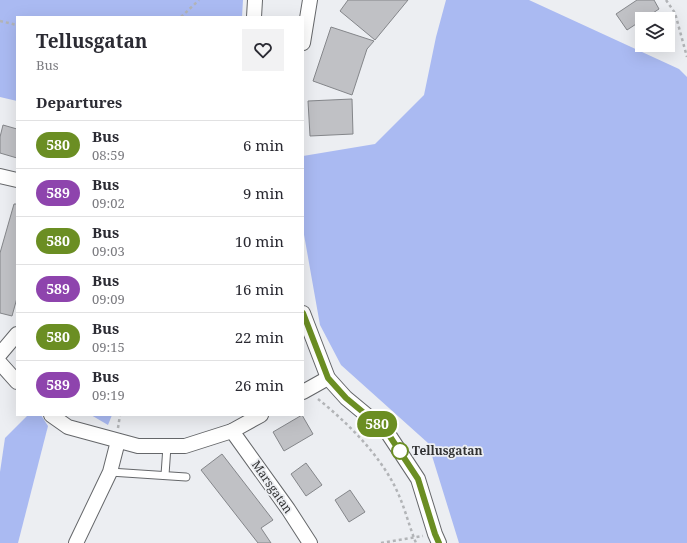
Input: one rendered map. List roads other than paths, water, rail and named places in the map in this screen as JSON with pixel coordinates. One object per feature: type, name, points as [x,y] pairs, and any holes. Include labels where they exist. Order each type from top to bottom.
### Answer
[{"type":"street","points":[[254,16],[255,0]]},
{"type":"street","points":[[304,37],[310,0]]},
{"type":"street","points":[[0,176],[16,180]]},
{"type":"street","points":[[304,316],[328,378],[346,398],[387,432],[418,479],[437,538]]},
{"type":"street","points":[[0,354],[16,335]]},
{"type":"street","points":[[0,362],[16,381]]},
{"type":"street","points":[[305,391],[328,378]]},
{"type":"street","points":[[53,416],[68,426],[138,446],[185,446],[232,431],[259,416]]},
{"type":"street","name":"Marsgatan","points":[[232,431],[288,509],[310,543]]},
{"type":"street","points":[[76,543],[110,472],[118,441]]},
{"type":"lane","points":[[164,475],[166,446]]},
{"type":"lane","points":[[110,472],[186,477]]},
{"type":"place","name":"Tellusgatan","points":[[400,451]]}]
